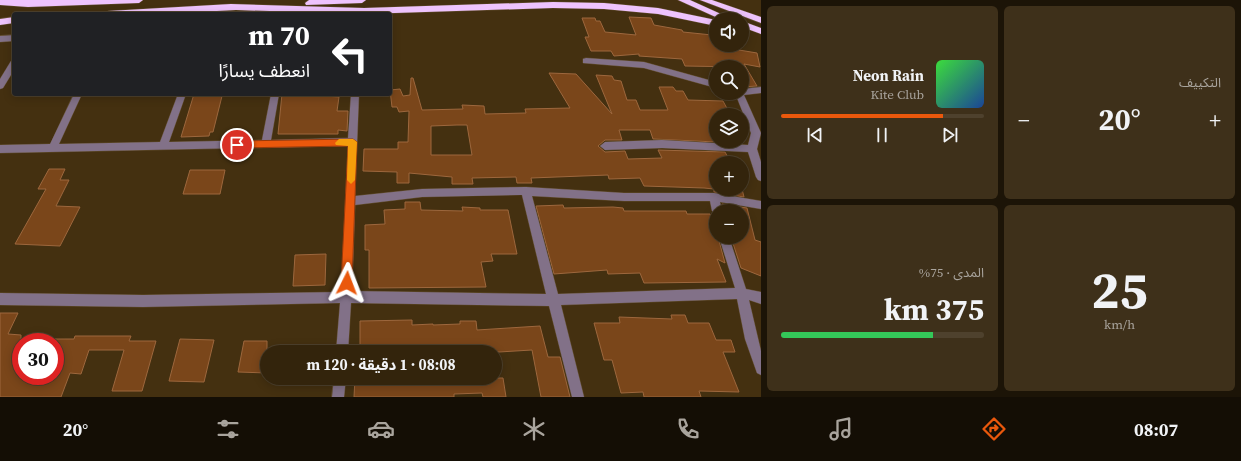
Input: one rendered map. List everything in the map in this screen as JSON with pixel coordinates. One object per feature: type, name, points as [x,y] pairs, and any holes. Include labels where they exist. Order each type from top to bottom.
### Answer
[{"type":"highway","points":[[0,2],[28,4],[139,0]]},
{"type":"highway","points":[[143,12],[362,0]]},
{"type":"highway","points":[[682,0],[711,12]]},
{"type":"highway","points":[[704,0],[761,20]]},
{"type":"highway","points":[[231,7],[364,11],[553,5],[596,6],[658,11],[709,22]]},
{"type":"highway","points":[[0,22],[12,20]]},
{"type":"highway","points":[[749,27],[761,32]]},
{"type":"highway","points":[[749,30],[761,32]]},
{"type":"street","points":[[0,39],[12,38]]},
{"type":"street","points":[[586,60],[649,66],[709,82]]},
{"type":"street","points":[[0,86],[12,66]]},
{"type":"street","points":[[749,92],[761,90]]},
{"type":"street","points":[[53,148],[77,96]]},
{"type":"street","points":[[164,146],[181,96]]},
{"type":"street","points":[[266,144],[275,96]]},
{"type":"street","points":[[343,345],[355,96]]},
{"type":"street","points":[[744,100],[756,133],[752,150],[761,177]]},
{"type":"street","points":[[0,149],[353,142]]},
{"type":"street","points":[[605,146],[670,144],[752,150]]},
{"type":"street","points":[[350,201],[422,194],[526,191],[624,197],[714,197],[761,205]]},
{"type":"street","points":[[526,191],[578,397]]},
{"type":"street","points":[[714,197],[716,204]]},
{"type":"street","points":[[726,244],[742,293],[750,339],[761,369]]},
{"type":"street","points":[[0,299],[143,301],[346,297],[554,300],[742,293],[761,298]]},
{"type":"street","points":[[338,397],[339,385]]},
{"type":"building","points":[[629,17],[651,18],[654,25],[682,30],[683,32],[709,35],[709,52],[757,53],[760,67],[749,65],[749,60],[709,60],[709,66],[685,66],[682,59],[639,56],[639,54],[614,56],[611,51],[591,51],[585,37],[589,37],[582,18],[595,18],[596,21],[600,21],[605,32],[636,35]]},
{"type":"building","points":[[749,72],[757,86],[749,87]]},
{"type":"building","points":[[549,73],[576,74],[612,114],[596,75],[612,76],[614,80],[621,81],[627,100],[636,100],[640,110],[668,110],[659,87],[673,87],[676,91],[683,91],[688,100],[723,101],[727,108],[709,108],[709,142],[653,139],[650,130],[619,130],[622,140],[605,140],[598,146],[605,152],[625,151],[628,159],[662,158],[658,150],[725,152],[727,156],[709,156],[709,188],[644,186],[640,178],[609,179],[608,175],[531,178],[532,183],[517,183],[516,177],[472,178],[473,184],[452,184],[452,177],[409,173],[409,183],[397,183],[397,172],[363,171],[364,149],[398,149],[398,142],[408,142],[409,111],[399,112],[397,107],[392,107],[391,96],[392,96],[392,90],[400,89],[403,96],[410,95],[411,78],[413,78],[422,110],[463,109],[462,105],[484,106],[485,114],[526,113],[525,109],[570,108]],"holes":[[[467,125],[472,155],[431,155],[431,126]]]},
{"type":"building","points":[[193,96],[222,96],[213,132],[210,132],[209,136],[181,137]]},
{"type":"building","points":[[282,96],[339,97],[337,111],[348,111],[347,131],[338,130],[338,134],[278,134]]},
{"type":"building","points":[[49,169],[65,169],[60,180],[69,180],[56,206],[80,207],[60,246],[15,244],[46,189],[38,189]]},
{"type":"building","points":[[190,170],[225,170],[220,194],[183,194]]},
{"type":"building","points":[[405,202],[420,202],[421,210],[463,211],[462,207],[480,208],[480,210],[508,210],[517,254],[491,254],[493,261],[481,262],[486,287],[369,288],[369,250],[365,250],[365,225],[385,224],[384,210],[405,209]]},
{"type":"building","points":[[563,205],[564,208],[613,207],[623,208],[624,211],[686,211],[687,214],[709,214],[709,244],[720,244],[725,263],[717,259],[726,282],[644,283],[640,273],[608,274],[607,270],[554,274],[536,206]]},
{"type":"building","points":[[749,216],[755,240],[761,242],[761,276],[741,268],[733,244],[749,244]]},
{"type":"building","points":[[326,254],[325,285],[293,286],[295,255]]},
{"type":"building","points":[[0,313],[18,313],[8,334],[12,334],[12,385],[64,385],[64,339],[74,339],[75,336],[131,336],[129,341],[156,341],[142,391],[112,391],[124,350],[89,350],[81,374],[70,373],[61,397],[0,397]]},
{"type":"building","points":[[671,315],[685,315],[688,323],[709,323],[716,340],[731,340],[735,352],[723,352],[739,392],[699,391],[701,397],[644,397],[643,392],[621,393],[612,360],[604,360],[594,323],[620,323],[619,317],[672,319]]},
{"type":"building","points":[[412,320],[412,325],[433,325],[460,324],[460,321],[476,321],[477,330],[540,326],[548,357],[560,357],[570,397],[541,397],[532,350],[502,352],[502,345],[360,345],[360,321]]},
{"type":"building","points":[[180,339],[214,340],[204,382],[169,381]]},
{"type":"building","points":[[244,341],[267,341],[267,345],[260,345],[260,373],[238,372]]},
{"type":"building","points":[[503,378],[506,397],[483,397],[482,393],[454,394],[454,397],[354,397],[355,385],[502,385]]},
{"type":"slow traffic","points":[[339,143],[353,142],[351,180]]},
{"type":"route","points":[[237,145],[353,142],[347,283]]}]
